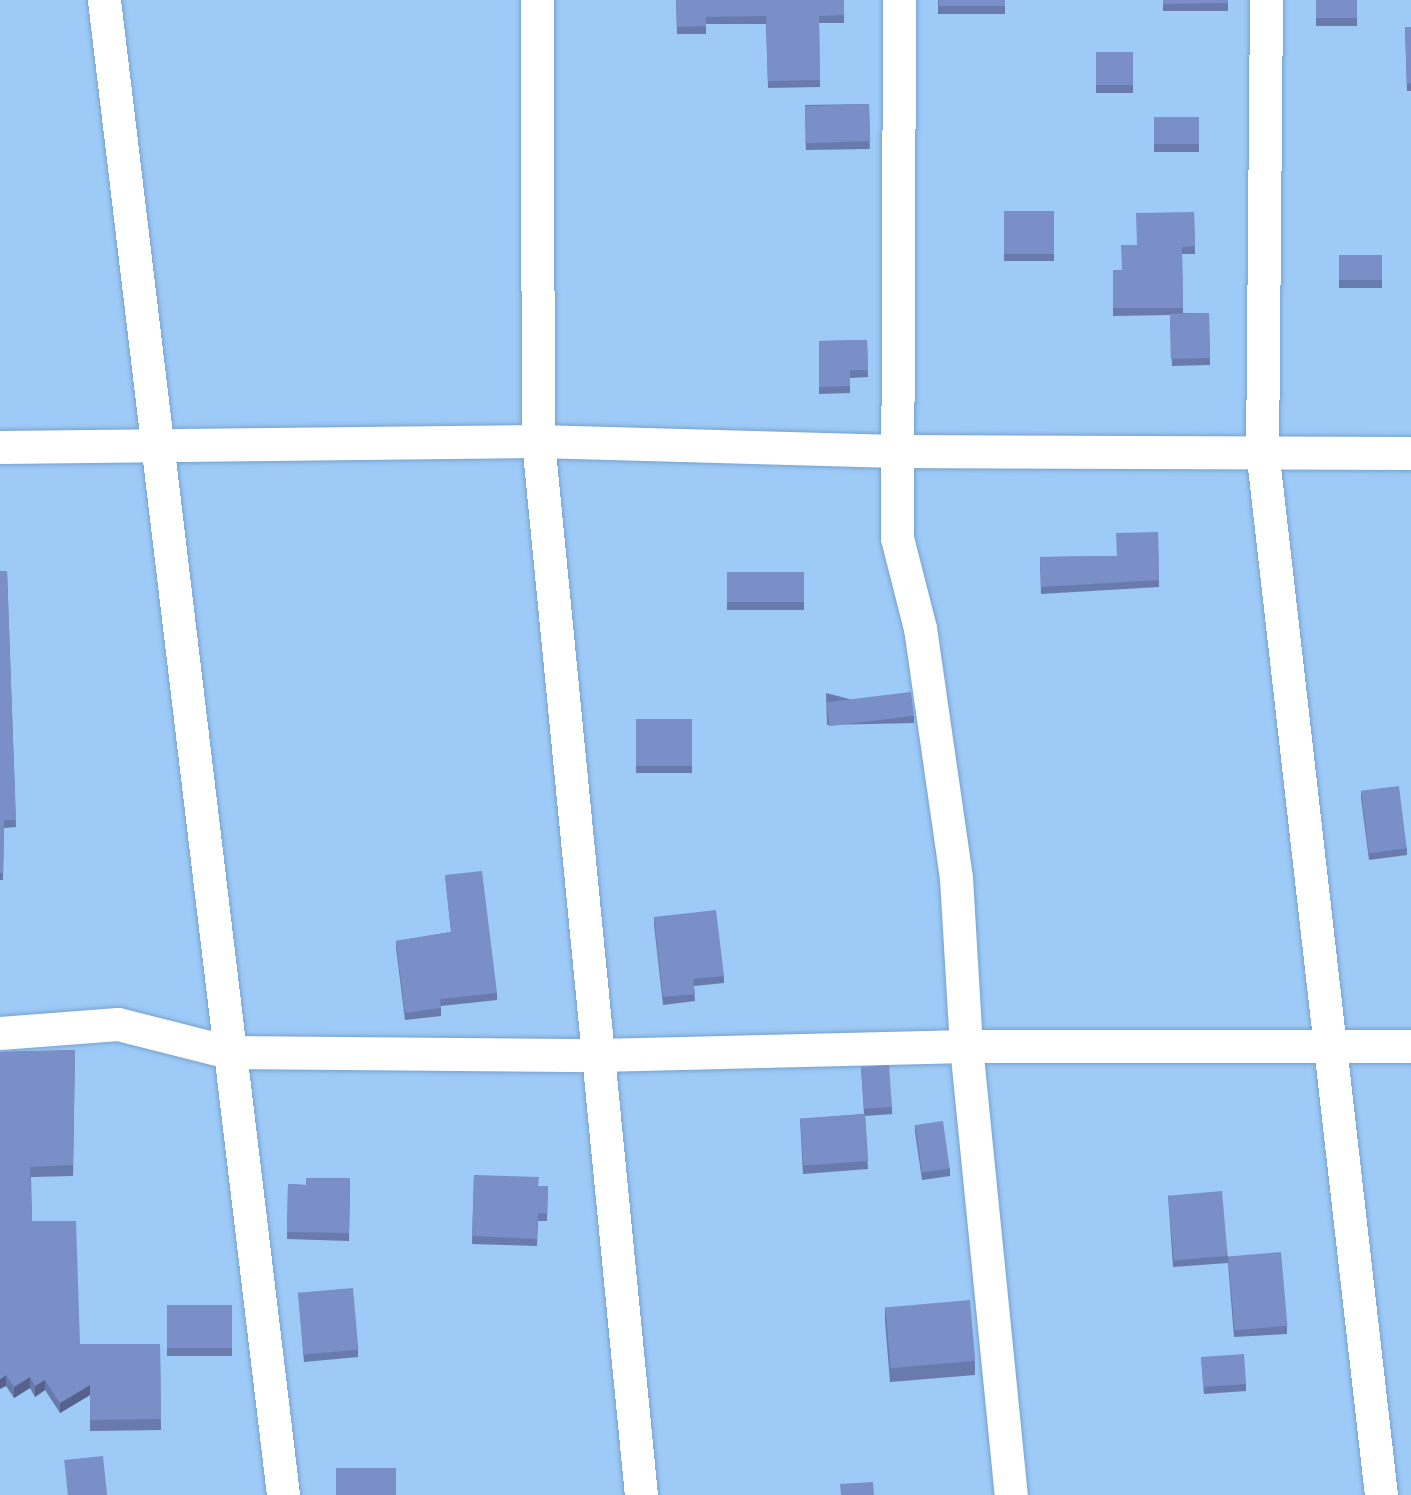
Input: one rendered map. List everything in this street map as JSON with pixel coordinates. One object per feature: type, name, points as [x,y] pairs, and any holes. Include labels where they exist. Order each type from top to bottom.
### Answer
[{"type":"street","points":[[104,0],[161,444],[283,1495]]},
{"type":"street","points":[[537,0],[538,441],[641,1495]]},
{"type":"street","points":[[899,0],[897,538],[920,628],[956,878],[966,1046],[1011,1495]]},
{"type":"street","points":[[1266,0],[1262,449],[1334,1043],[1381,1495]]},
{"type":"street","points":[[0,447],[538,441],[896,451],[1262,449],[1411,453]]},
{"type":"street","points":[[0,1034],[118,1024],[230,1052],[598,1055],[966,1046],[1334,1043],[1411,1046]]},
{"type":"building","points":[[676,0],[844,0],[844,15],[819,16],[820,80],[768,81],[766,16],[706,17],[706,26],[677,27]]},
{"type":"building","points":[[939,0],[1005,0],[1005,6],[939,6]]},
{"type":"building","points":[[1163,0],[1228,0],[1228,3],[1163,4]]},
{"type":"building","points":[[1316,0],[1357,0],[1357,18],[1316,18]]},
{"type":"building","points":[[1405,27],[1411,27],[1411,83],[1407,84]]},
{"type":"building","points":[[1096,52],[1133,52],[1133,85],[1096,85]]},
{"type":"building","points":[[869,104],[870,141],[806,143],[805,106]]},
{"type":"building","points":[[1154,117],[1199,117],[1199,144],[1154,144]]},
{"type":"building","points":[[1004,211],[1054,211],[1054,254],[1004,254]]},
{"type":"building","points":[[1194,212],[1195,246],[1182,247],[1183,308],[1113,308],[1113,270],[1122,270],[1121,245],[1137,245],[1136,213]]},
{"type":"building","points":[[1339,255],[1382,255],[1382,280],[1339,280]]},
{"type":"building","points":[[1209,313],[1210,358],[1171,359],[1170,314]]},
{"type":"building","points":[[867,340],[868,370],[850,370],[850,386],[819,387],[819,341]]},
{"type":"building","points":[[1158,532],[1159,580],[1041,587],[1040,557],[1117,556],[1116,533]]},
{"type":"building","points":[[0,571],[7,571],[16,820],[4,820],[3,873],[0,873]]},
{"type":"building","points":[[727,572],[804,572],[804,602],[727,602]]},
{"type":"building","points":[[911,692],[914,716],[830,726],[827,702]]},
{"type":"building","points":[[636,719],[692,719],[692,766],[636,766]]},
{"type":"building","points":[[1399,786],[1407,849],[1369,853],[1361,791]]},
{"type":"building","points":[[482,871],[497,993],[440,999],[441,1008],[405,1013],[396,941],[451,932],[445,875]]},
{"type":"building","points":[[716,910],[724,976],[693,979],[695,994],[663,997],[654,917]]},
{"type":"building","points":[[75,1050],[73,1165],[30,1167],[32,1221],[76,1221],[80,1344],[160,1344],[161,1419],[90,1420],[90,1385],[60,1403],[45,1380],[35,1386],[30,1377],[14,1387],[6,1375],[0,1379],[0,1052]]},
{"type":"building","points":[[889,1065],[892,1107],[864,1109],[861,1067]]},
{"type":"building","points":[[865,1114],[868,1161],[803,1165],[800,1119]]},
{"type":"building","points":[[943,1121],[950,1169],[922,1172],[915,1125]]},
{"type":"building","points":[[474,1175],[539,1177],[538,1186],[548,1186],[547,1214],[538,1213],[537,1239],[472,1236]]},
{"type":"building","points":[[306,1178],[350,1178],[349,1233],[287,1232],[288,1184],[306,1185]]},
{"type":"building","points":[[1222,1191],[1228,1256],[1174,1260],[1168,1196]]},
{"type":"building","points":[[1281,1252],[1287,1326],[1235,1330],[1228,1257]]},
{"type":"building","points":[[353,1288],[358,1350],[304,1355],[298,1293]]},
{"type":"building","points":[[970,1300],[975,1361],[891,1368],[885,1307]]},
{"type":"building","points":[[167,1305],[232,1305],[232,1348],[167,1348]]},
{"type":"building","points":[[1244,1354],[1246,1384],[1203,1387],[1201,1357]]},
{"type":"building","points":[[103,1456],[107,1495],[68,1495],[64,1460]]},
{"type":"building","points":[[336,1468],[396,1468],[396,1495],[336,1495]]},
{"type":"building","points":[[873,1482],[874,1495],[841,1495],[840,1484]]}]
